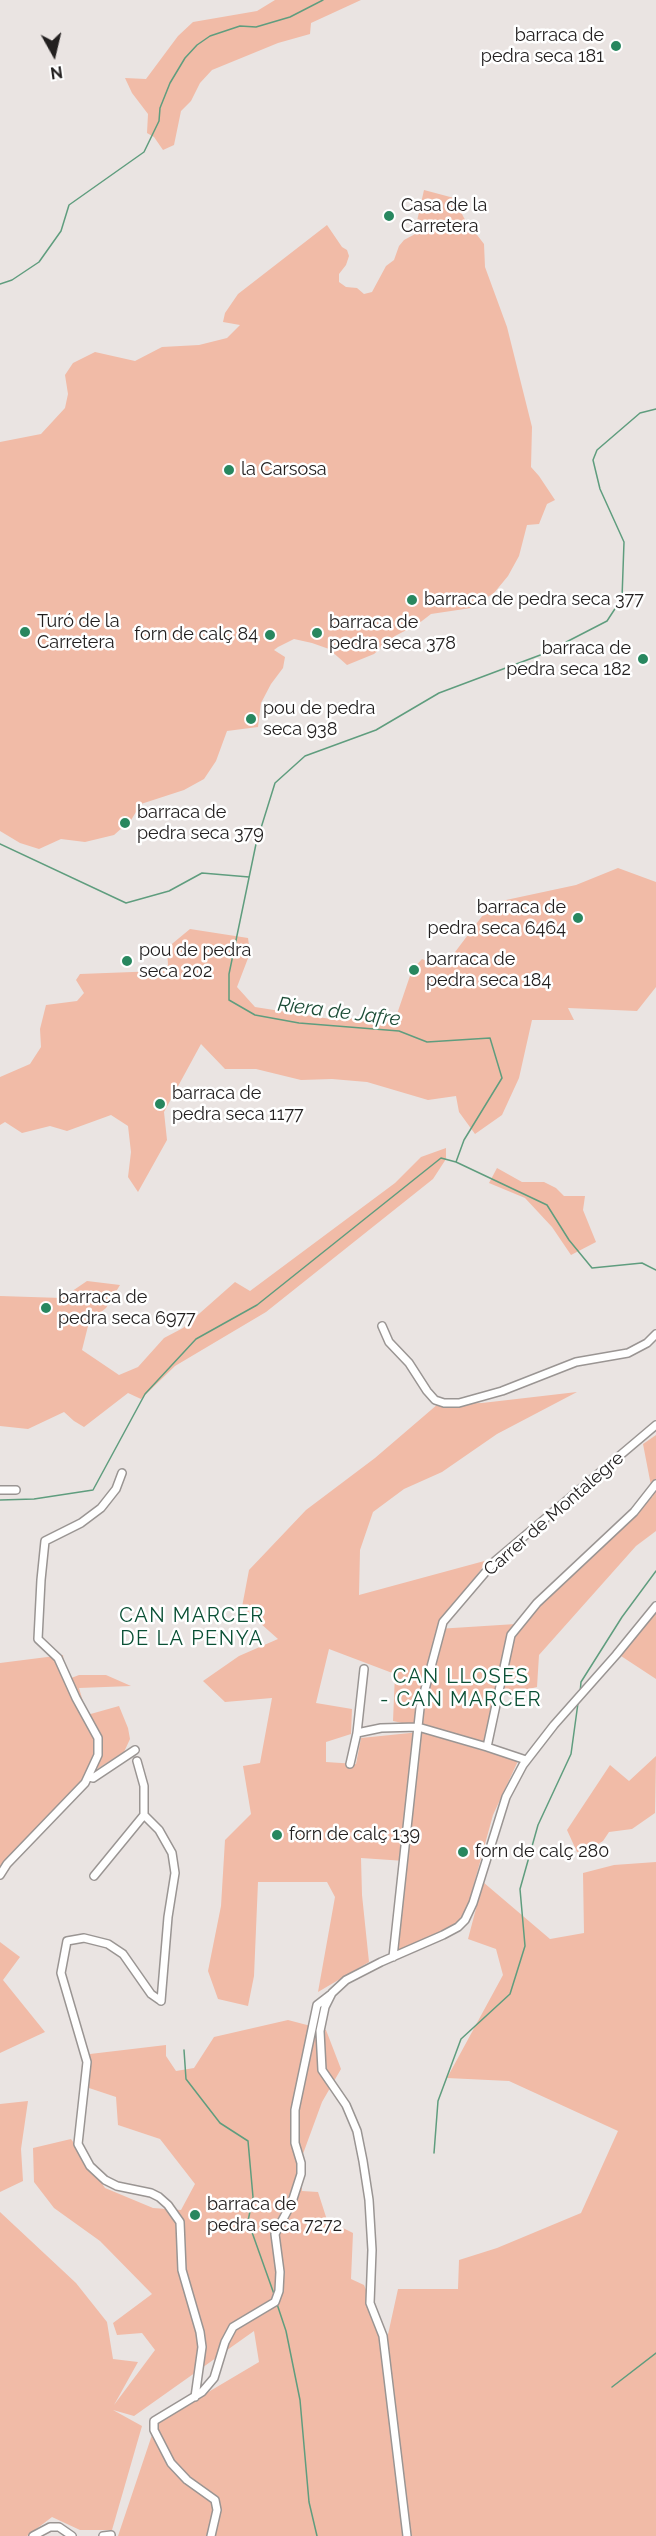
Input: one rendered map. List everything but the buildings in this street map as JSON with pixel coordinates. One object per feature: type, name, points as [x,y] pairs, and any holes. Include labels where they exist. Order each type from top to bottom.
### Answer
[{"type":"street","points":[[382,1326],[389,1342],[409,1363],[435,1400],[452,1403],[502,1391],[576,1362],[628,1353],[646,1343],[656,1334]]},
{"type":"street","name":"Carrer de Montalegre","points":[[393,1957],[423,1690],[443,1622],[495,1561],[656,1425]]},
{"type":"street","points":[[0,1875],[7,1864],[70,1800],[89,1777],[100,1748],[98,1738],[58,1658],[38,1639],[45,1541],[81,1522],[101,1508],[116,1489],[123,1473]]},
{"type":"street","points":[[487,1747],[512,1635],[537,1603],[634,1512],[656,1484]]},
{"type":"street","points":[[0,1490],[16,1490]]},
{"type":"street","points":[[211,2536],[217,2510],[215,2500],[187,2480],[171,2463],[153,2425],[156,2418],[202,2392],[214,2378],[225,2342],[233,2327],[271,2305],[279,2291],[280,2272],[275,2234],[292,2202],[300,2174],[294,2123],[317,2005],[346,1980],[443,1935],[458,1927],[465,1920],[473,1903],[506,1797],[526,1761],[656,1606]]},
{"type":"street","points":[[350,1764],[357,1733],[364,1669]]},
{"type":"street","points":[[357,1733],[381,1728],[418,1727],[526,1761]]},
{"type":"street","points":[[89,1777],[93,1778],[135,1750]]},
{"type":"street","points":[[94,1876],[144,1815],[144,1786],[137,1761]]},
{"type":"street","points":[[144,1815],[159,1830],[172,1853],[175,1873],[168,1917],[161,2001],[151,1994],[123,1954],[108,1944],[84,1938],[67,1941],[61,1973],[87,2062],[78,2144],[90,2166],[105,2180],[117,2186],[151,2193],[159,2197],[180,2222],[182,2271],[200,2332],[202,2347],[195,2397]]},
{"type":"street","points":[[332,1993],[325,2007],[320,2031],[321,2064],[324,2075],[346,2105],[357,2131],[369,2200],[372,2250],[370,2303],[383,2336],[407,2536]]},
{"type":"street","points":[[33,2536],[50,2527],[59,2527],[72,2536]]},
{"type":"shaded area","points":[[275,0],[361,0],[311,23],[310,34],[278,43],[212,70],[200,83],[191,101],[181,111],[174,145],[163,150],[154,137],[147,133],[148,114],[132,93],[125,78],[146,79],[178,36],[193,22],[257,11]]},
{"type":"shaded area","points":[[424,190],[454,198],[464,218],[484,244],[485,267],[507,327],[532,427],[531,467],[555,500],[547,504],[539,524],[527,525],[519,556],[508,576],[494,593],[471,608],[431,614],[395,636],[374,654],[347,665],[329,649],[312,643],[294,639],[278,647],[274,650],[285,657],[283,668],[261,703],[258,727],[227,731],[216,761],[204,779],[184,790],[141,804],[131,820],[114,835],[85,842],[61,839],[39,849],[20,843],[0,831],[0,442],[41,434],[65,408],[68,394],[65,375],[73,363],[95,352],[135,361],[162,347],[199,345],[227,338],[240,325],[223,322],[225,313],[238,294],[327,225],[342,247],[347,250],[349,256],[339,274],[339,282],[346,287],[357,288],[364,294],[372,292],[386,266],[394,260],[399,246],[404,240],[417,233],[417,221]]},
{"type":"shaded area","points":[[618,868],[656,882],[656,987],[637,1011],[568,1008],[574,1020],[532,1020],[519,1078],[502,1115],[475,1134],[459,1112],[456,1096],[428,1100],[367,1082],[332,1079],[301,1080],[256,1069],[225,1069],[201,1044],[164,1112],[167,1140],[138,1192],[128,1177],[131,1152],[128,1126],[111,1115],[67,1131],[50,1126],[22,1133],[5,1122],[0,1125],[0,1077],[30,1064],[41,1047],[40,1029],[46,1005],[77,1001],[84,993],[76,980],[80,974],[159,971],[168,965],[167,948],[190,929],[248,938],[250,953],[237,987],[255,1007],[337,1020],[397,1014],[412,970],[422,959],[443,968],[492,903],[576,885]]},
{"type":"shaded area","points":[[446,1148],[446,1159],[433,1179],[266,1312],[175,1366],[141,1399],[128,1393],[84,1427],[64,1412],[28,1429],[0,1426],[0,1296],[62,1298],[87,1281],[120,1285],[106,1308],[89,1322],[82,1350],[119,1375],[138,1367],[164,1338],[183,1328],[235,1282],[250,1291],[395,1183],[421,1157]]},
{"type":"shaded area","points":[[497,1168],[522,1182],[544,1182],[556,1188],[564,1196],[585,1196],[583,1210],[596,1242],[571,1255],[552,1227],[525,1198],[489,1183]]},
{"type":"shaded area","points":[[577,1392],[497,1434],[442,1472],[404,1489],[373,1512],[360,1550],[359,1595],[488,1560],[437,1629],[516,1624],[653,1496],[643,1444],[656,1435],[656,1531],[636,1546],[539,1655],[537,1687],[496,1697],[486,1742],[393,1721],[395,1674],[329,1649],[316,1703],[352,1709],[351,1734],[326,1742],[326,1762],[356,1764],[361,1738],[420,1732],[518,1761],[493,1815],[464,1920],[419,1944],[395,1951],[405,1861],[361,1858],[362,1895],[369,1962],[318,1992],[335,1897],[327,1882],[258,1882],[254,1976],[248,2006],[218,1999],[208,1971],[221,1906],[225,1840],[251,1814],[243,1766],[260,1763],[272,1698],[225,1702],[203,1681],[239,1656],[278,1639],[242,1607],[249,1570],[306,1510],[375,1458],[438,1404],[482,1403]]},
{"type":"shaded area","points":[[656,1610],[656,1679],[621,1656]]},
{"type":"shaded area","points":[[63,1655],[66,1680],[79,1675],[106,1675],[131,1686],[79,1688],[87,1715],[119,1706],[130,1739],[124,1752],[86,1776],[56,1816],[0,1871],[0,1663]]},
{"type":"shaded area","points":[[656,1756],[655,1813],[632,1829],[609,1832],[603,1841],[587,1851],[577,1852],[567,1830],[610,1765],[629,1781]]},
{"type":"shaded area","points":[[656,1862],[656,2536],[118,2536],[156,2423],[259,2362],[254,2331],[134,2416],[113,2410],[142,2426],[112,2530],[80,2530],[52,2517],[27,2536],[0,2536],[0,2212],[76,2283],[107,2322],[113,2359],[138,2362],[114,2405],[155,2350],[142,2333],[117,2335],[113,2323],[152,2294],[100,2241],[54,2208],[34,2182],[33,2148],[71,2139],[105,2188],[153,2208],[181,2210],[195,2184],[160,2139],[118,2125],[116,2097],[89,2088],[90,2054],[166,2045],[166,2056],[176,2071],[194,2068],[214,2037],[288,2020],[326,2030],[341,2069],[322,2102],[300,2162],[302,2191],[318,2192],[327,2220],[353,2233],[351,2279],[364,2285],[387,2339],[398,2289],[458,2289],[459,2260],[497,2248],[581,2213],[618,2131],[509,2081],[447,2078],[503,1975],[496,1949],[468,1939],[483,1882],[550,1939],[584,1933],[583,1873],[614,1865]]},
{"type":"shaded area","points":[[0,1942],[20,1957],[3,1980],[45,2032],[0,2053]]},
{"type":"shaded area","points":[[28,2101],[21,2149],[23,2181],[0,2192],[0,2104]]},
{"type":"waterway","points":[[0,284],[12,280],[39,262],[61,231],[69,205],[144,152],[159,121],[160,108],[170,83],[185,58],[197,45],[210,36],[240,26],[256,27],[290,17],[323,0]]},
{"type":"waterway","name":"Riera de Jafre","points":[[0,1500],[34,1499],[93,1490],[145,1394],[196,1339],[257,1305],[441,1158],[456,1162],[464,1140],[502,1078],[490,1038],[427,1042],[399,1031],[299,1023],[255,1015],[229,1000],[229,974],[256,844],[275,783],[305,756],[376,730],[439,693],[543,654],[607,621],[622,598],[624,542],[600,489],[593,460],[597,450],[640,413],[656,409]]},
{"type":"waterway","points":[[0,844],[126,903],[169,891],[202,873],[249,877]]},
{"type":"waterway","points":[[456,1162],[547,1205],[569,1240],[592,1268],[642,1263],[656,1270]]},
{"type":"waterway","points":[[580,1693],[581,1682],[622,1617],[656,1571]]},
{"type":"waterway","points":[[434,2153],[438,2101],[461,2039],[510,1994],[525,1946],[520,1889],[538,1825],[571,1754],[578,1703]]},
{"type":"waterway","points":[[184,2050],[186,2079],[220,2123],[248,2141],[253,2197],[248,2221],[274,2294]]},
{"type":"waterway","points":[[277,2304],[286,2331],[300,2400],[309,2502],[317,2536]]},
{"type":"waterway","points":[[612,2387],[656,2353]]},
{"type":"place","name":"barraca de pedra seca 181","points":[[616,46]]},
{"type":"place","name":"Casa de la Carretera","points":[[389,216]]},
{"type":"place","name":"la Carsosa","points":[[229,470]]},
{"type":"place","name":"barraca de pedra seca 377","points":[[412,600]]},
{"type":"place","name":"Turó de la Carretera","points":[[25,632]]},
{"type":"place","name":"barraca de pedra seca 378","points":[[317,633]]},
{"type":"place","name":"forn de calç 84","points":[[270,635]]},
{"type":"place","name":"barraca de pedra seca 182","points":[[643,659]]},
{"type":"place","name":"pou de pedra seca 938","points":[[251,719]]},
{"type":"place","name":"barraca de pedra seca 379","points":[[125,823]]},
{"type":"place","name":"barraca de pedra seca 6464","points":[[578,918]]},
{"type":"place","name":"pou de pedra seca 202","points":[[127,961]]},
{"type":"place","name":"barraca de pedra seca 184","points":[[414,970]]},
{"type":"place","name":"barraca de pedra seca 1177","points":[[160,1104]]},
{"type":"place","name":"barraca de pedra seca 6977","points":[[46,1308]]},
{"type":"place","name":"forn de calç 139","points":[[277,1835]]},
{"type":"place","name":"forn de calç 280","points":[[463,1852]]},
{"type":"place","name":"barraca de pedra seca 7272","points":[[195,2215]]},
{"type":"district","name":"CAN MARCER DE LA PENYA","points":[[192,1628]]},
{"type":"district","name":"CAN LLOSES - CAN MARCER","points":[[461,1688]]}]
